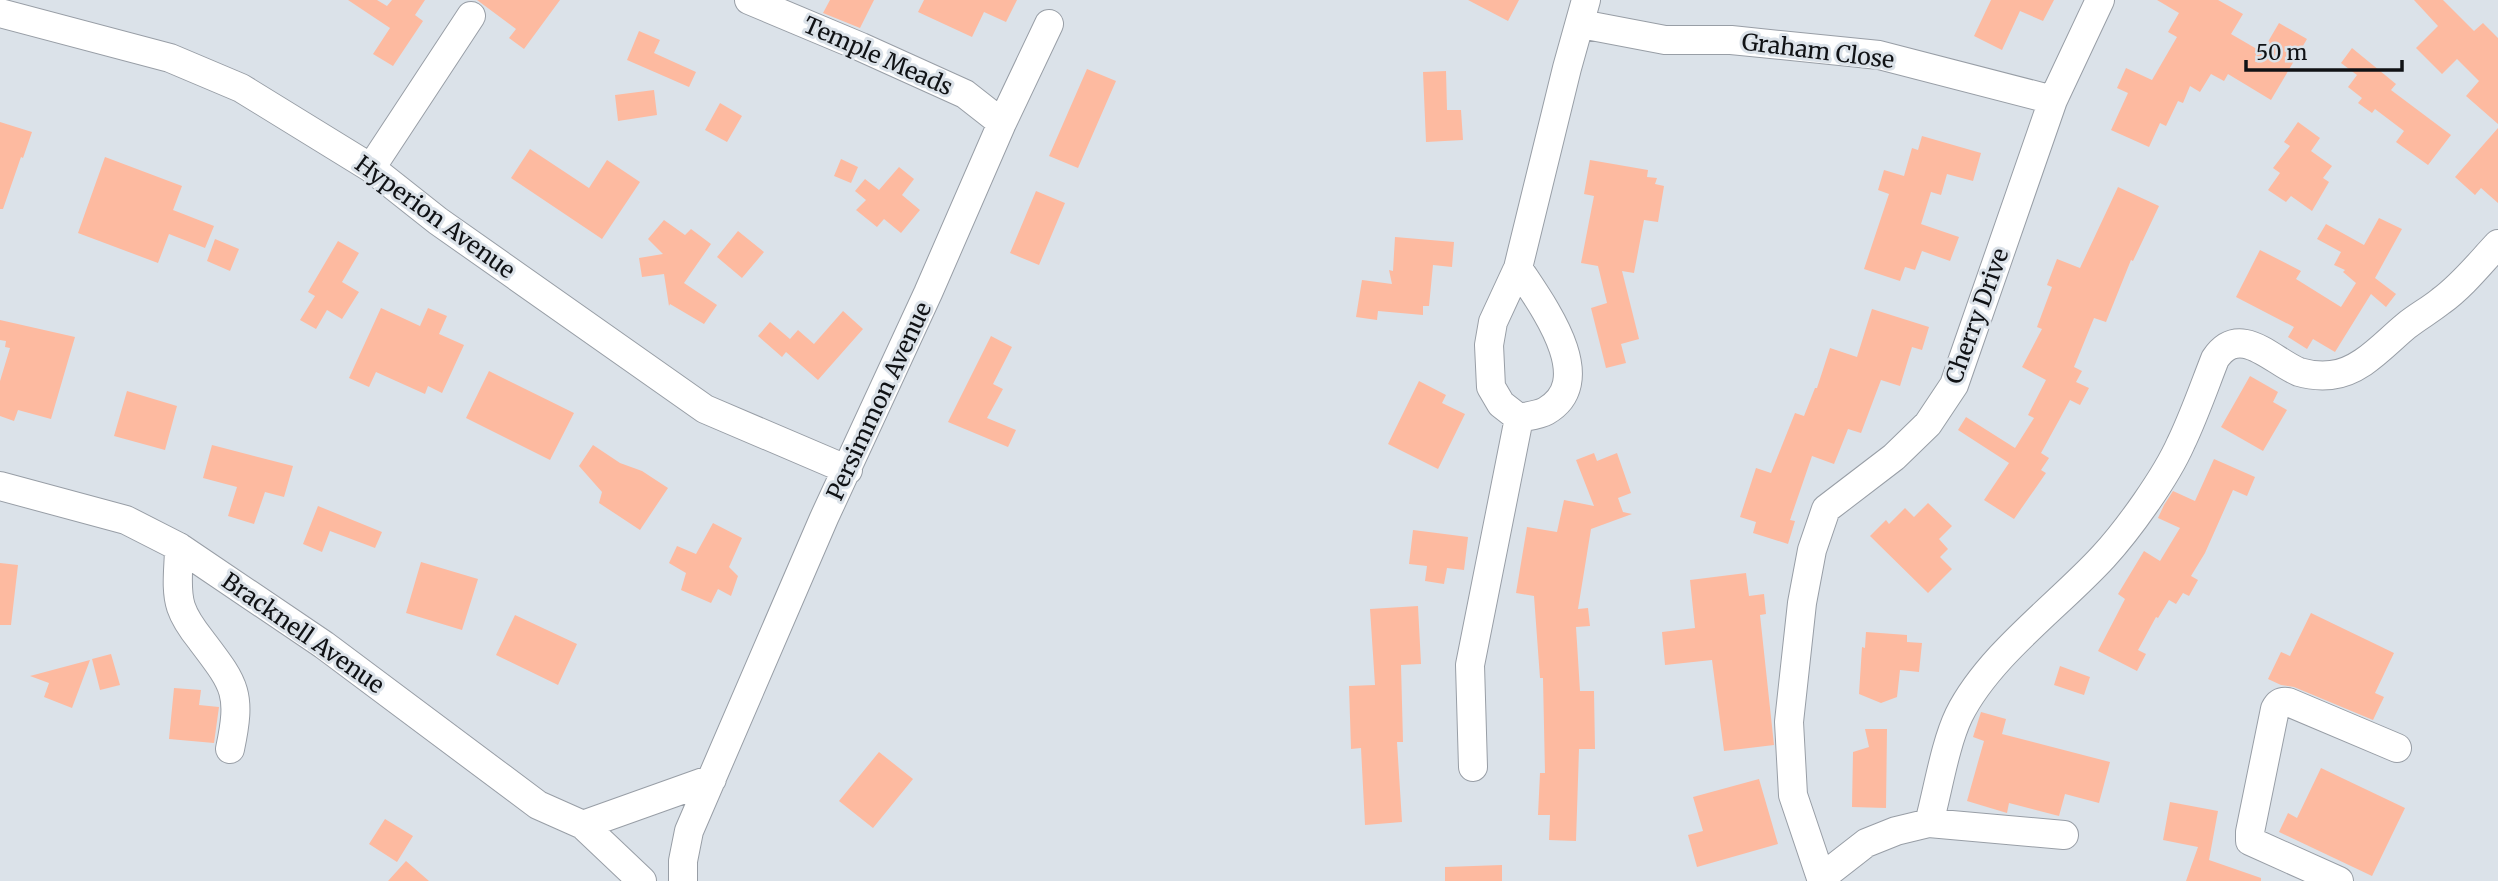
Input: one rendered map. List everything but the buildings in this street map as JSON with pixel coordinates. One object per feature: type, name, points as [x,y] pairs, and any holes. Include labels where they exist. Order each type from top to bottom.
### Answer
[{"type":"street","name":"Temple Meads","points":[[749,0],[965,94],[1002,122]]},
{"type":"street","name":"Cherry Drive","points":[[1821,880],[1793,795],[1789,722],[1802,603],[1812,551],[1826,509],[1894,457],[1928,424],[1954,385],[2053,100],[2100,0]]},
{"type":"street","name":"Graham Close","points":[[1583,12],[1665,40],[1731,40],[1879,55],[2053,100]]},
{"type":"street","points":[[1518,268],[1558,330],[1568,381],[1560,400],[1545,412],[1520,418],[1501,404],[1491,387],[1488,368],[1493,322],[1518,268],[1583,12]]},
{"type":"street","name":"Hyperion Avenue","points":[[0,13],[170,58],[241,89],[370,169],[438,221],[705,409],[848,470]]},
{"type":"street","points":[[370,169],[471,16]]},
{"type":"street","name":"Persimmon Avenue","points":[[683,881],[683,861],[689,831],[824,518],[848,470],[1002,122],[1049,24]]},
{"type":"street","points":[[1929,822],[1953,730],[1966,702],[1999,660],[2104,556],[2125,529],[2181,444],[2220,351],[2246,343],[2298,371],[2313,375],[2345,373],[2362,363],[2423,312],[2440,303],[2498,244]]},
{"type":"street","points":[[1473,767],[1470,665],[1520,418]]},
{"type":"street","name":"Bracknell Avenue","points":[[0,486],[126,520],[179,547],[324,645],[538,805],[583,825],[642,881]]},
{"type":"street","points":[[179,547],[181,607],[188,623],[222,668],[236,695],[236,721],[230,749]]},
{"type":"street","points":[[2339,881],[2307,874],[2256,845],[2249,836],[2278,704],[2287,702],[2397,748]]},
{"type":"street","points":[[583,825],[712,779]]},
{"type":"street","points":[[1821,880],[1866,843],[1929,822],[2063,835]]}]
